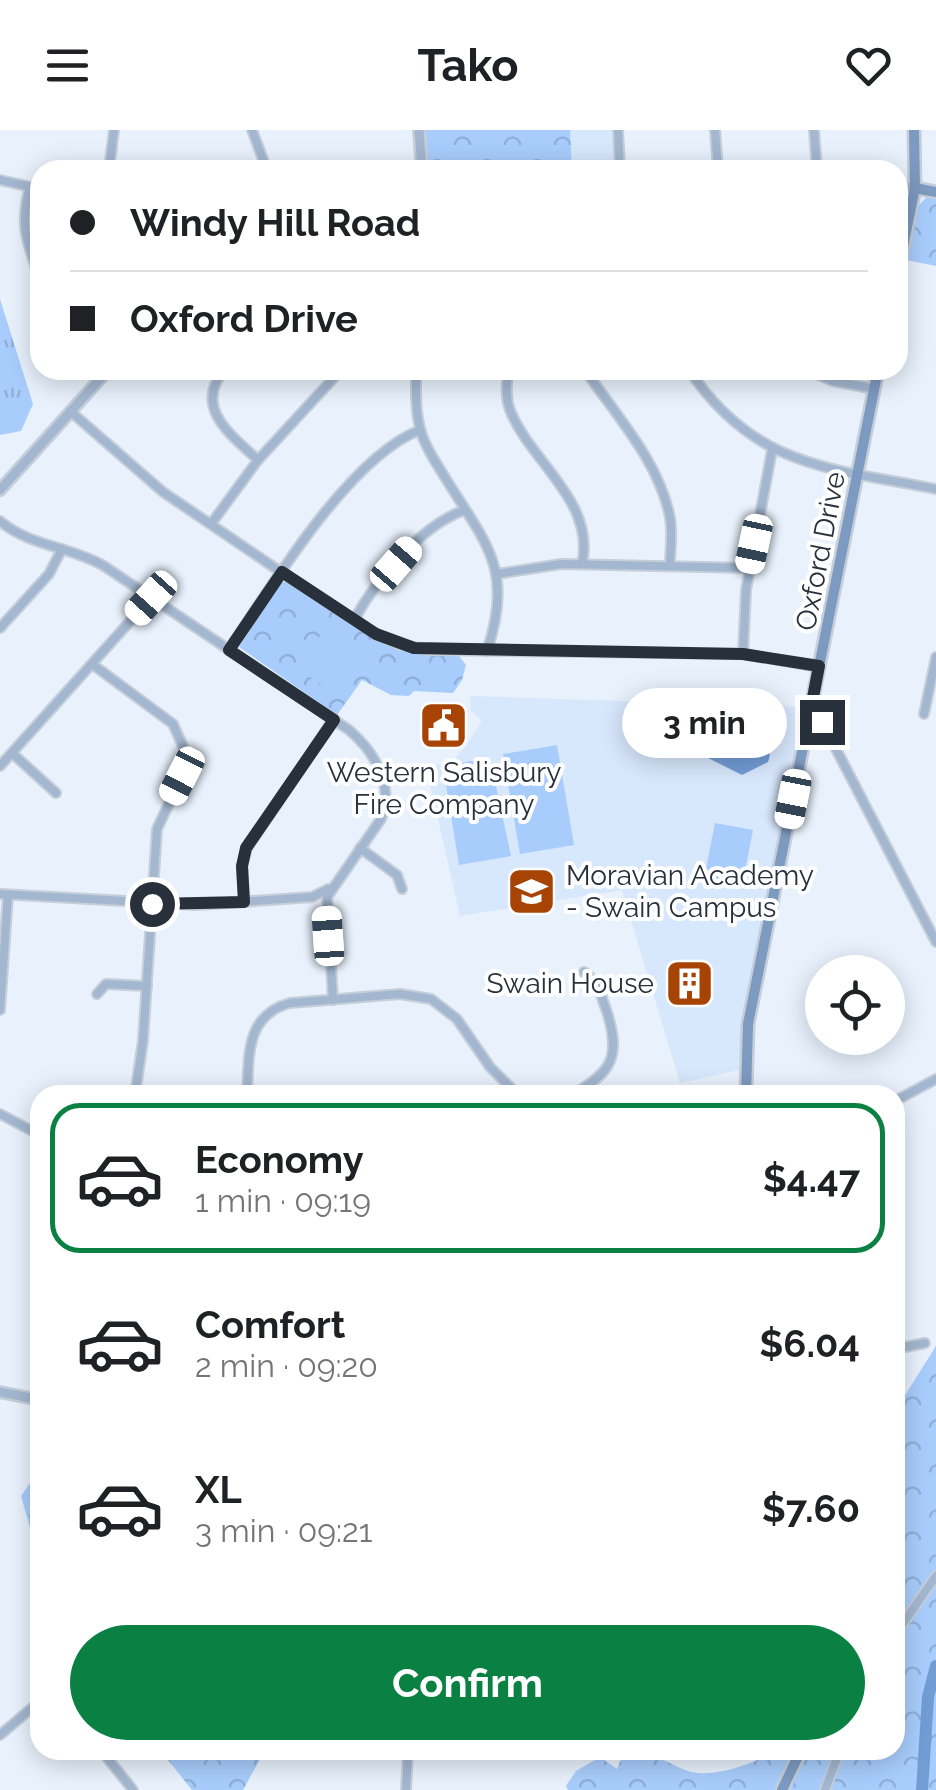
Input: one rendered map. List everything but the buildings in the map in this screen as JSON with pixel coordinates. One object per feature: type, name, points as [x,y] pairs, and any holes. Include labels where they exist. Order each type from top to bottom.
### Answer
[{"type":"main road","points":[[908,222],[915,188],[914,130]]},
{"type":"main road","points":[[915,188],[936,192]]},
{"type":"main road","name":"Oxford Drive","points":[[746,1085],[748,1024],[876,380]]},
{"type":"main road","points":[[782,1790],[796,1760]]},
{"type":"street","points":[[110,160],[114,130]]},
{"type":"street","points":[[252,130],[263,160]]},
{"type":"street","points":[[419,130],[421,160]]},
{"type":"street","points":[[618,130],[620,160]]},
{"type":"street","points":[[715,130],[717,160]]},
{"type":"street","points":[[814,130],[816,160]]},
{"type":"street","points":[[0,180],[30,186],[23,211],[23,229],[30,250]]},
{"type":"street","points":[[908,188],[915,188]]},
{"type":"street","points":[[0,490],[99,380]]},
{"type":"street","points":[[218,380],[212,390],[214,412],[222,427],[258,460]]},
{"type":"street","points":[[210,524],[258,460],[332,380]]},
{"type":"street","points":[[417,380],[420,430],[429,452],[489,547],[497,574],[498,610],[487,650]]},
{"type":"street","points":[[508,380],[510,410],[582,523],[582,564]]},
{"type":"street","points":[[592,380],[660,488],[671,526],[670,565]]},
{"type":"street","points":[[697,380],[724,414],[772,450],[804,462],[936,489]]},
{"type":"street","points":[[831,380],[875,389]]},
{"type":"street","points":[[70,412],[147,480],[388,640],[414,648],[743,654],[819,666]]},
{"type":"street","points":[[229,650],[304,538],[376,457],[420,430]]},
{"type":"street","points":[[743,654],[743,611],[772,450]]},
{"type":"street","points":[[354,620],[370,593],[421,536],[442,520],[466,510]]},
{"type":"street","points":[[0,521],[21,537],[94,560],[334,720],[367,748],[383,782],[384,812],[332,886],[326,904],[333,1000]]},
{"type":"street","points":[[0,628],[50,574],[62,549]]},
{"type":"street","points":[[497,574],[582,564],[750,568]]},
{"type":"street","points":[[0,766],[151,598]]},
{"type":"street","points":[[924,714],[936,657]]},
{"type":"street","points":[[92,664],[166,719],[183,742],[184,768],[157,828],[147,986],[135,1085]]},
{"type":"street","points":[[811,708],[822,722],[936,942]]},
{"type":"street","points":[[244,902],[242,866],[246,848],[334,720]]},
{"type":"street","points":[[12,753],[56,793]]},
{"type":"street","points":[[360,848],[398,875],[402,890]]},
{"type":"street","points":[[0,1010],[4,895],[152,904],[244,902],[312,897],[332,886]]},
{"type":"street","points":[[584,972],[600,991],[613,1033],[614,1051],[601,1076],[587,1085]]},
{"type":"street","points":[[97,994],[106,984],[147,986]]},
{"type":"street","points":[[248,1085],[250,1044],[261,1020],[282,1006],[409,994],[435,1001],[457,1019],[490,1067],[508,1085]]},
{"type":"street","points":[[905,1096],[936,1079]]},
{"type":"street","points":[[0,1114],[30,1130]]},
{"type":"street","points":[[905,1347],[925,1343]]},
{"type":"street","points":[[0,1392],[30,1398]]},
{"type":"street","points":[[905,1620],[936,1576]]},
{"type":"street","points":[[0,1735],[30,1710]]},
{"type":"street","points":[[108,1760],[133,1790]]},
{"type":"street","points":[[406,1790],[408,1760]]},
{"type":"street","points":[[825,1790],[836,1760]]},
{"type":"shaded area","points":[[570,130],[613,130],[614,160],[572,160]]},
{"type":"shaded area","name":"Moravian Academy - Swain Campus","points":[[470,696],[805,707],[745,1013],[739,1070],[680,1083],[622,890],[460,916],[426,766],[451,763],[466,746],[482,720],[471,711]]},
{"type":"shaded area","points":[[709,717],[739,721],[770,755],[768,762],[742,775],[708,758],[702,751]]},
{"type":"green space","points":[[424,130],[570,130],[572,160],[427,160]]},
{"type":"green space","points":[[927,197],[936,198],[936,266],[908,260],[918,206]]},
{"type":"green space","points":[[0,299],[33,404],[21,431],[0,435]]},
{"type":"green space","points":[[281,582],[287,582],[387,645],[459,656],[466,665],[462,680],[453,693],[414,691],[409,696],[391,695],[362,680],[337,715],[239,647]]},
{"type":"green space","points":[[326,627],[360,650],[344,674],[309,652]]},
{"type":"green space","points":[[312,656],[344,677],[334,693],[302,672]]},
{"type":"green space","points":[[557,745],[574,845],[520,854],[503,754]]},
{"type":"green space","points":[[490,758],[511,856],[459,865],[443,766]]},
{"type":"green space","points":[[715,823],[753,830],[742,886],[704,879]]},
{"type":"green space","points":[[936,1346],[936,1790],[790,1790],[804,1760],[905,1760],[905,1395]]},
{"type":"green space","points":[[30,1483],[30,1528],[21,1496]]},
{"type":"green space","points":[[168,1760],[260,1760],[243,1790],[192,1790]]},
{"type":"green space","points":[[595,1760],[604,1760],[617,1769],[621,1760],[662,1760],[704,1773],[757,1760],[790,1760],[776,1790],[568,1790],[566,1786],[576,1771]]},
{"type":"waterway","points":[[922,1790],[928,1697],[936,1666]]},
{"type":"place","name":"Western Salisbury Fire Company","points":[[444,725]]},
{"type":"place","name":"Moravian Academy - Swain Campus","points":[[531,891]]},
{"type":"place","name":"Swain House","points":[[689,983]]},
{"type":"route","points":[[152,904],[244,902],[242,866],[246,848],[334,720],[229,650],[282,572],[376,634],[414,648],[743,654],[819,666],[811,708],[822,722]]}]
